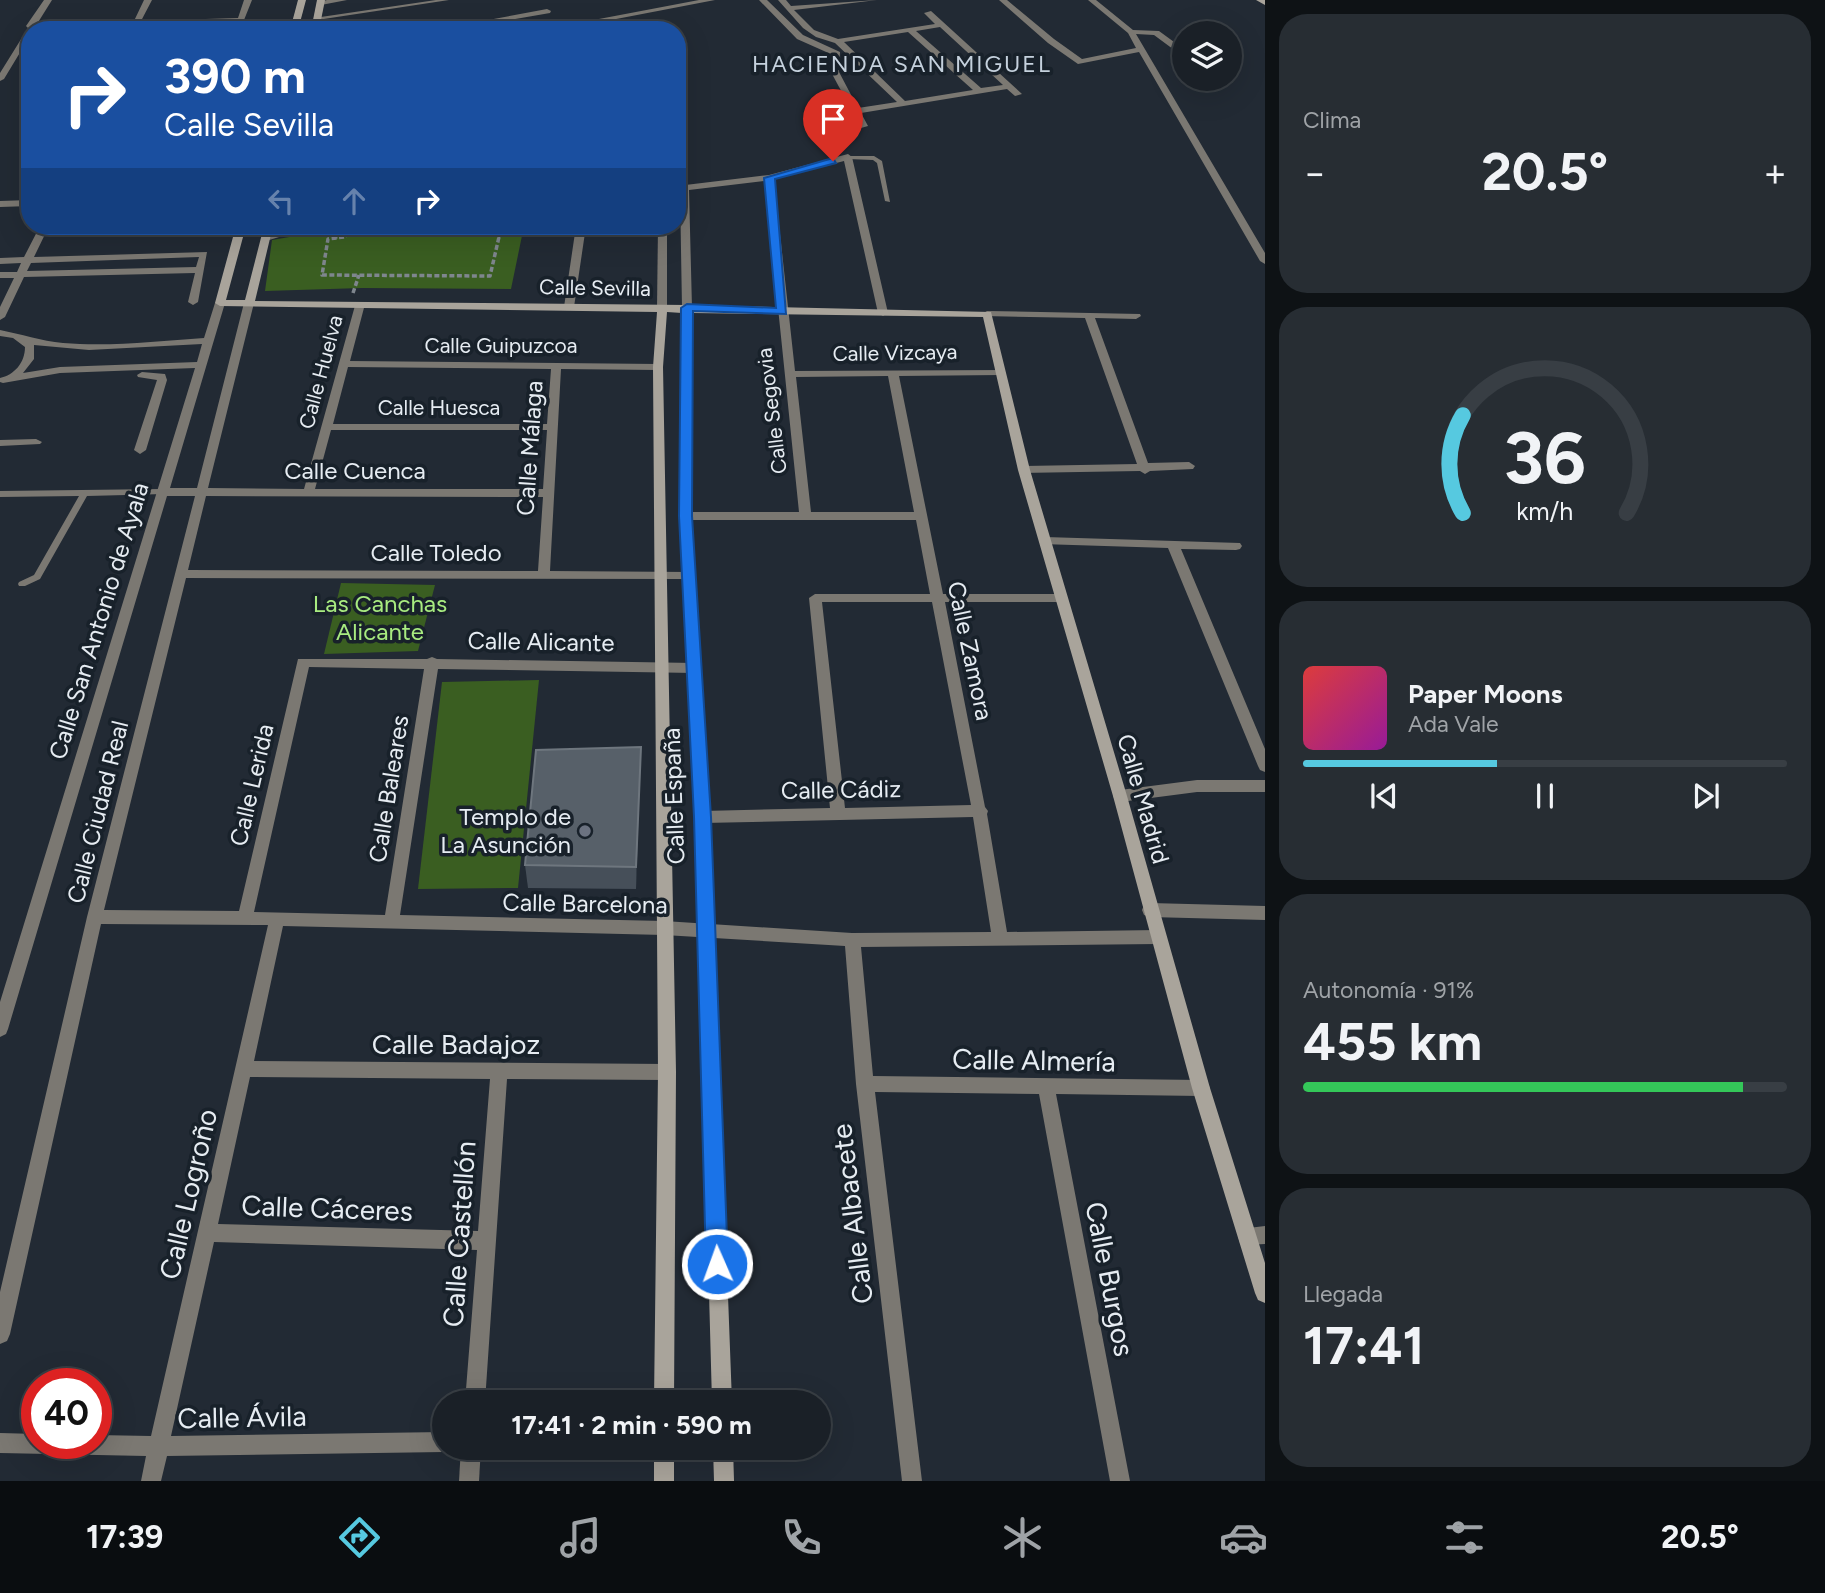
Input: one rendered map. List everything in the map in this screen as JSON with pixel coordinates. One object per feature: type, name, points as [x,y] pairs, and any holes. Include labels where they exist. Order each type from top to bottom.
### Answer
[{"type":"street","points":[[33,21],[48,0]]},
{"type":"street","points":[[138,21],[148,0]]},
{"type":"street","points":[[222,21],[240,20],[248,0]]},
{"type":"street","points":[[296,21],[302,0]]},
{"type":"street","points":[[316,21],[321,1],[343,0]]},
{"type":"street","points":[[594,21],[712,0]]},
{"type":"street","points":[[763,0],[800,37],[822,42],[941,25]]},
{"type":"street","points":[[782,0],[808,31],[837,54],[850,52]]},
{"type":"street","points":[[789,8],[873,0]]},
{"type":"street","points":[[1003,0],[1051,41],[1081,62],[1142,49]]},
{"type":"street","points":[[1092,0],[1131,32],[1261,246],[1265,261]]},
{"type":"street","points":[[1260,0],[1265,3]]},
{"type":"street","points":[[545,21],[551,1]]},
{"type":"street","points":[[490,21],[547,11]]},
{"type":"street","points":[[928,13],[1018,94]]},
{"type":"street","points":[[910,30],[978,90]]},
{"type":"street","points":[[1131,32],[1156,33],[1172,44]]},
{"type":"street","points":[[838,41],[903,103]]},
{"type":"street","points":[[0,79],[21,42]]},
{"type":"street","points":[[837,54],[835,72],[864,126]]},
{"type":"street","points":[[856,111],[1009,86]]},
{"type":"street","points":[[686,187],[769,178],[848,157],[883,313]]},
{"type":"street","name":"Calle Segovia","points":[[769,178],[805,515]]},
{"type":"street","points":[[0,204],[21,203]]},
{"type":"street","points":[[2,381],[27,364],[32,355],[30,346],[2,315],[40,235]]},
{"type":"street","name":"Calle San Antonio de Ayala","points":[[0,1029],[239,235]]},
{"type":"street","points":[[249,303],[267,235]]},
{"type":"street","points":[[266,238],[277,235]]},
{"type":"street","points":[[569,307],[580,235]]},
{"type":"street","name":"Calle España","points":[[662,235],[662,308],[658,367],[664,667],[667,1072],[664,1390]]},
{"type":"street","name":"Calle España","points":[[683,235],[687,308],[686,516],[703,817],[722,1390]]},
{"type":"street","points":[[0,261],[204,254],[193,302]]},
{"type":"street","points":[[0,275],[200,270]]},
{"type":"street","name":"Calle Sevilla","points":[[220,303],[1136,316]]},
{"type":"street","name":"Calle Ciudad Real","points":[[0,1334],[95,918],[249,303]]},
{"type":"street","name":"Calle Huelva","points":[[309,491],[360,304]]},
{"type":"street","name":"Calle Madrid","points":[[987,314],[1024,470],[1060,598],[1120,796],[1202,1088],[1256,1235],[1265,1293]]},
{"type":"street","points":[[1089,316],[1145,470]]},
{"type":"street","points":[[0,333],[42,346],[67,347],[208,341]]},
{"type":"street","points":[[170,366],[176,342]]},
{"type":"street","name":"Calle Guipuzcoa","points":[[343,364],[658,367]]},
{"type":"street","points":[[2,381],[30,373],[201,365]]},
{"type":"street","name":"Calle Málaga","points":[[544,574],[556,366]]},
{"type":"street","points":[[82,369],[80,375],[84,378],[160,376],[162,380],[139,450]]},
{"type":"street","name":"Calle Zamora","points":[[893,372],[935,598],[981,811],[1000,939]]},
{"type":"street","name":"Calle Vizcaya","points":[[789,374],[1001,372]]},
{"type":"street","name":"Calle Huesca","points":[[326,427],[552,427]]},
{"type":"street","points":[[0,443],[36,443]]},
{"type":"street","points":[[1024,470],[1145,470],[1189,466]]},
{"type":"street","name":"Calle Cuenca","points":[[162,492],[547,493]]},
{"type":"street","points":[[686,516],[919,516]]},
{"type":"street","points":[[1045,541],[1236,546]]},
{"type":"street","points":[[1173,545],[1265,766]]},
{"type":"street","name":"Calle Toledo","points":[[182,574],[690,576]]},
{"type":"street","points":[[838,812],[815,598],[1060,598]]},
{"type":"street","name":"Calle Alicante","points":[[303,662],[695,668]]},
{"type":"street","name":"Calle Lerida","points":[[245,918],[303,662]]},
{"type":"street","name":"Calle Baleares","points":[[391,923],[432,662]]},
{"type":"street","points":[[1120,796],[1197,786],[1265,786]]},
{"type":"street","name":"Calle Cádiz","points":[[703,817],[981,811]]},
{"type":"street","points":[[1150,910],[1265,913]]},
{"type":"street","name":"Calle Barcelona","points":[[95,918],[245,918],[664,928],[852,940],[1158,937]]},
{"type":"street","name":"Calle Logroño","points":[[151,1481],[277,919]]},
{"type":"street","name":"Calle Albacete","points":[[852,940],[865,1084],[912,1481]]},
{"type":"street","name":"Calle Badajoz","points":[[245,1069],[667,1072]]},
{"type":"street","name":"Calle Castellón","points":[[476,1390],[499,1071]]},
{"type":"street","name":"Calle Almería","points":[[865,1084],[1202,1088]]},
{"type":"street","name":"Calle Burgos","points":[[1046,1086],[1120,1481]]},
{"type":"street","name":"Calle Cáceres","points":[[208,1233],[486,1241]]},
{"type":"street","name":"Calle Ávila","points":[[112,1445],[432,1442]]},
{"type":"street","name":"Calle Ávila","points":[[0,1443],[21,1444]]},
{"type":"street","points":[[469,1481],[470,1460]]},
{"type":"street","points":[[664,1460],[664,1481]]},
{"type":"street","points":[[723,1460],[724,1481]]},
{"type":"lane","points":[[317,18],[447,0]]},
{"type":"lane","points":[[848,157],[874,158],[880,162],[888,201]]},
{"type":"lane","points":[[0,494],[162,492]]},
{"type":"lane","points":[[22,584],[37,577],[84,493]]},
{"type":"path","points":[[353,235],[328,239],[322,275],[491,276],[500,235]]},
{"type":"green space","points":[[301,235],[522,235],[511,289],[362,288],[265,291],[272,240]]},
{"type":"green space","name":"Las Canchas Alicante","points":[[341,583],[435,585],[418,651],[324,654]]},
{"type":"green space","points":[[539,680],[518,888],[418,889],[442,682]]},
{"type":"building","name":"Templo de La Asunción","points":[[641,747],[636,867],[525,865],[536,750]]},
{"type":"place","name":"Templo de La Asunción","points":[[585,831]]},
{"type":"district","name":"HACIENDA SAN MIGUEL","points":[[902,64]]},
{"type":"route","points":[[717,1264],[703,817],[686,516],[687,308],[782,312],[769,178],[833,161]]}]
